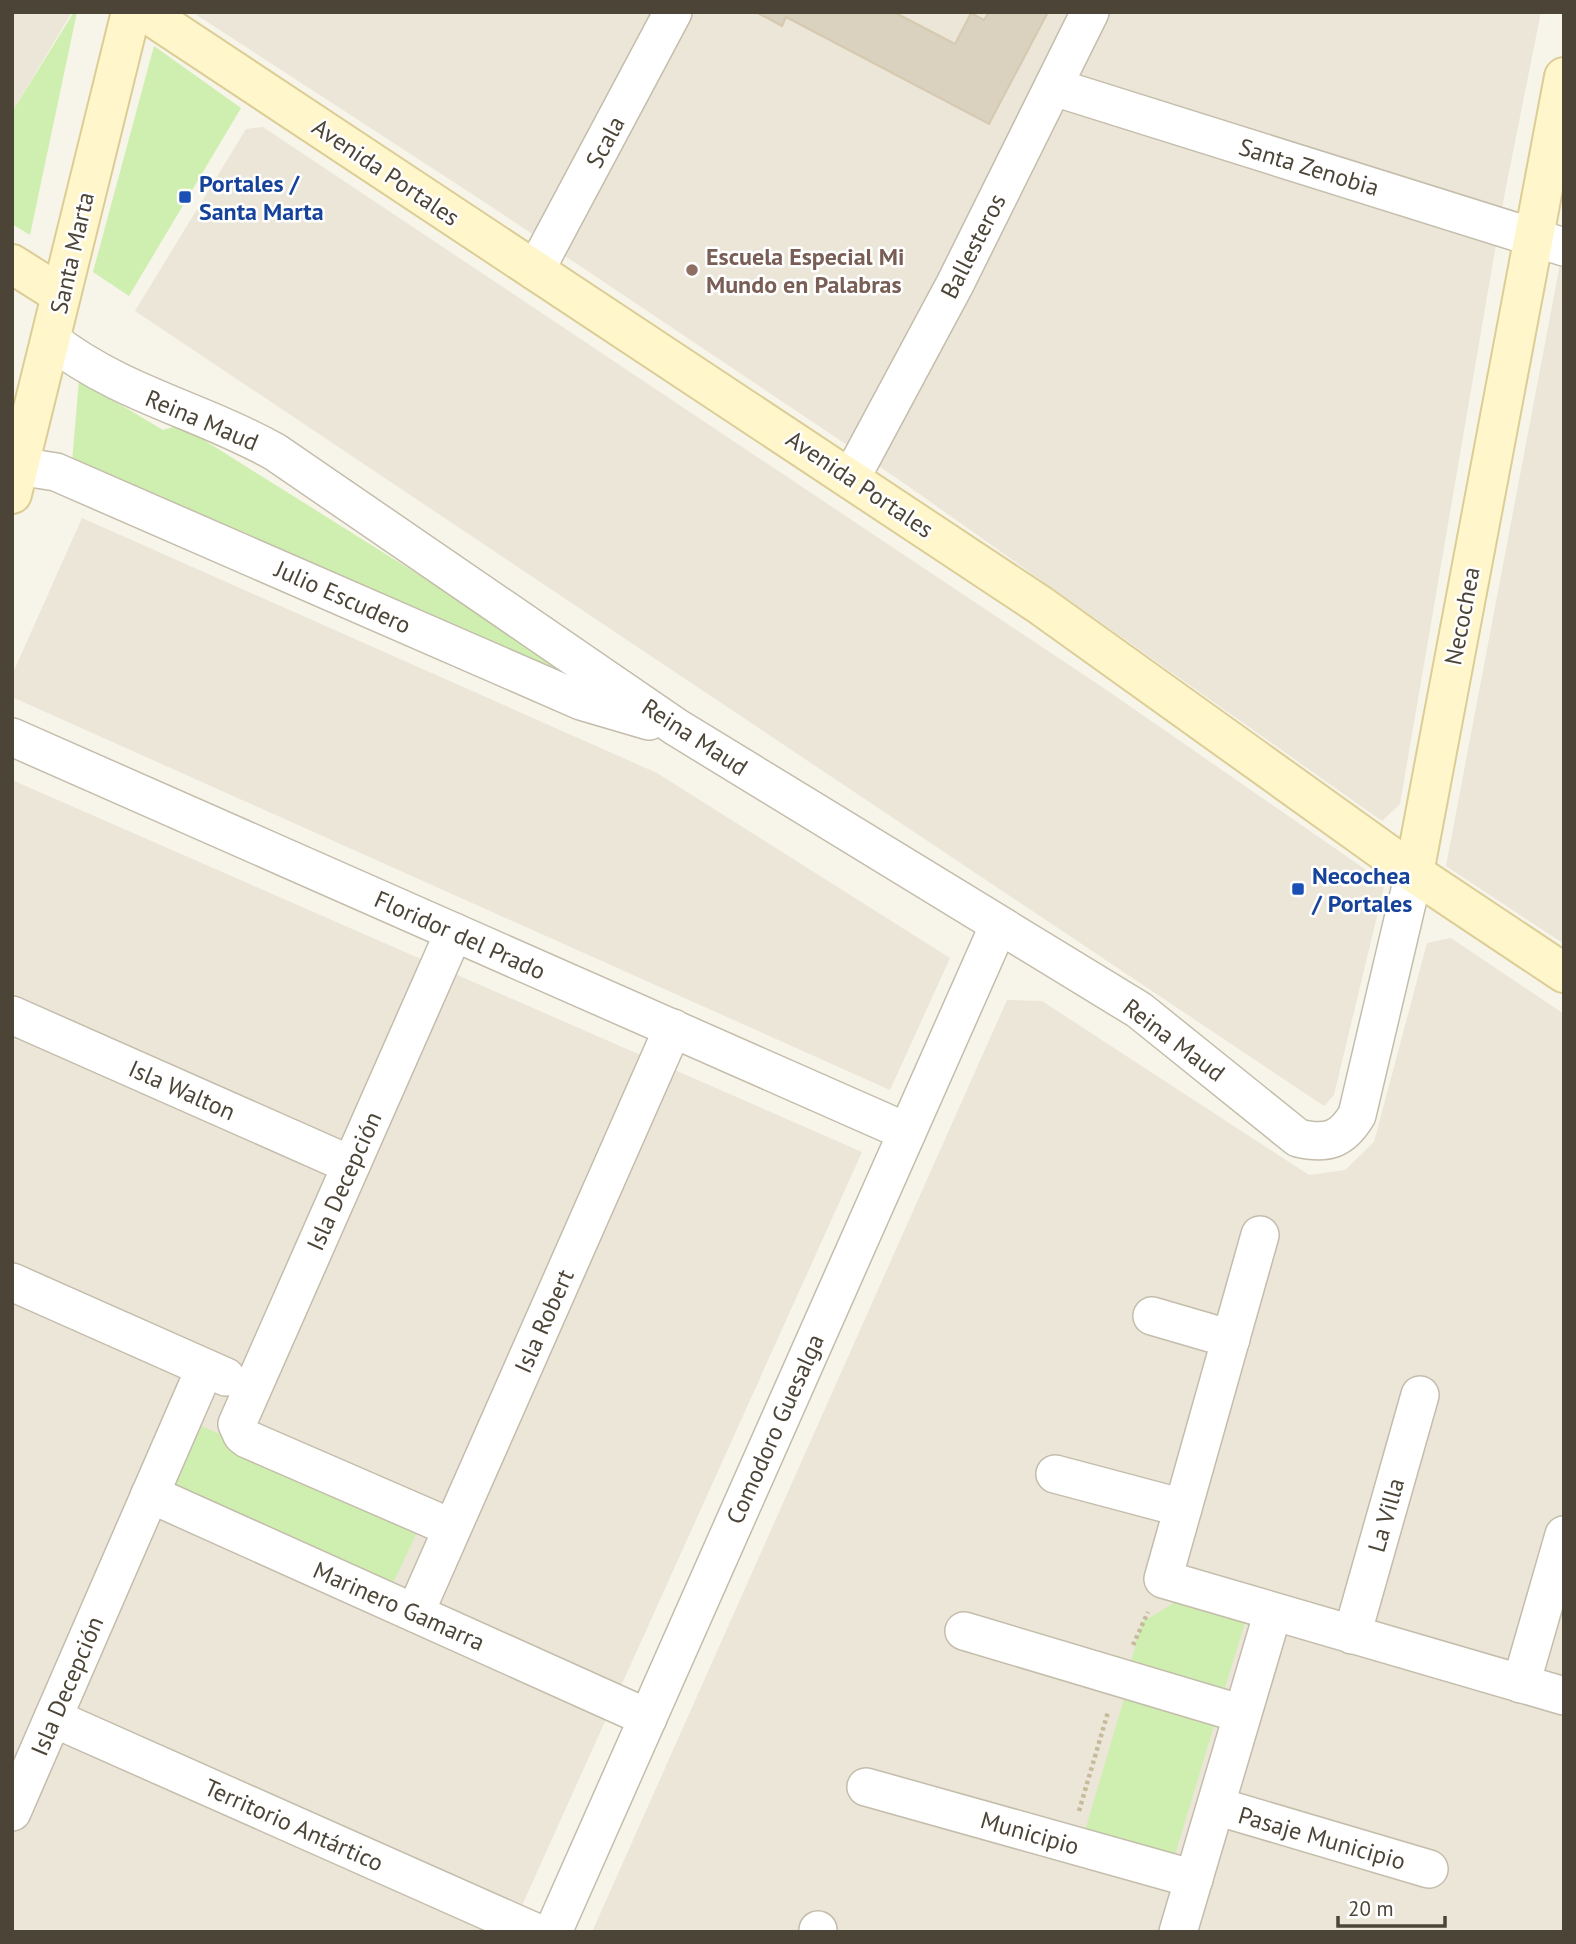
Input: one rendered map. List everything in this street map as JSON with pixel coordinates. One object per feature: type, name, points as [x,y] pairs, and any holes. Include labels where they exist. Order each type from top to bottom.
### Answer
[{"type":"main road","name":"Santa Marta","points":[[15,475],[51,340],[131,12]]},
{"type":"main road","name":"Avenida Portales","points":[[145,12],[1063,620],[1414,873],[1564,973]]},
{"type":"main road","name":"Necochea","points":[[1414,873],[1549,242],[1564,77]]},
{"type":"main road","points":[[12,264],[61,295]]},
{"type":"street","name":"Scala","points":[[536,271],[673,12]]},
{"type":"street","name":"Ballesteros","points":[[851,478],[955,284],[1090,12]]},
{"type":"street","name":"Santa Zenobia","points":[[1054,87],[1549,242]]},
{"type":"street","name":"Reina Maud","points":[[51,340],[95,371],[128,388],[210,419],[275,452],[676,727],[1139,1010],[1298,1138],[1316,1142],[1331,1141]]},
{"type":"street","name":"Julio Escudero","points":[[15,475],[56,472],[581,701],[676,727]]},
{"type":"street","name":"Floridor del Prado","points":[[12,737],[907,1132]]},
{"type":"street","name":"Necochea","points":[[1331,1141],[1346,1133],[1364,1093],[1414,873]]},
{"type":"street","name":"Comodoro Guesalga","points":[[554,1932],[998,926]]},
{"type":"street","name":"Isla Decepción","points":[[452,1528],[247,1439],[238,1430],[239,1419],[252,1388],[454,932]]},
{"type":"street","name":"Isla Walton","points":[[12,1015],[351,1165]]},
{"type":"street","name":"Isla Robert","points":[[415,1613],[673,1028]]},
{"type":"street","points":[[1260,1235],[1163,1579],[1564,1696]]},
{"type":"street","points":[[12,1282],[252,1388]]},
{"type":"street","points":[[1152,1316],[1231,1339]]},
{"type":"street","name":"Isla Decepción","points":[[12,1812],[23,1757],[53,1718],[205,1368]]},
{"type":"street","name":"La Villa","points":[[1352,1635],[1420,1395]]},
{"type":"street","points":[[1055,1474],[1183,1508]]},
{"type":"street","name":"Marinero Gamarra","points":[[150,1494],[648,1718]]},
{"type":"street","points":[[1521,1684],[1564,1535]]},
{"type":"street","points":[[1178,1932],[1273,1612]]},
{"type":"street","points":[[964,1631],[1242,1714]]},
{"type":"street","name":"Territorio Antártico","points":[[53,1718],[535,1932]]},
{"type":"street","name":"Municipio","points":[[866,1787],[1194,1879]]},
{"type":"street","name":"Pasaje Municipio","points":[[1216,1806],[1429,1869]]},
{"type":"shaded area","points":[[12,12],[72,12],[12,112]]},
{"type":"shaded area","points":[[192,12],[1541,12],[1505,192],[1400,804],[1382,821],[898,479],[492,207]]},
{"type":"shaded area","points":[[263,127],[1108,691],[1385,883],[1334,1095],[1324,1106],[135,311],[246,129]]},
{"type":"shaded area","points":[[1564,243],[1564,944],[1446,866]]},
{"type":"shaded area","points":[[82,518],[657,773],[950,958],[890,1090],[12,697],[12,675]]},
{"type":"shaded area","points":[[12,780],[862,1152],[510,1932],[12,1932]]},
{"type":"shaded area","points":[[1451,938],[1564,1014],[1564,1932],[592,1932],[1007,1000],[1042,1001],[1309,1175],[1345,1170],[1374,1142],[1427,943]]},
{"type":"green space","points":[[74,12],[77,12],[30,235],[12,224],[12,112]]},
{"type":"green space","points":[[154,46],[241,108],[129,296],[93,272]]},
{"type":"green space","points":[[79,380],[163,430],[180,425],[588,681],[575,685],[72,462]]},
{"type":"green space","points":[[197,1424],[421,1524],[392,1585],[168,1484]]},
{"type":"green space","points":[[1181,1599],[1247,1616],[1223,1694],[1130,1666],[1142,1622]]},
{"type":"green space","points":[[1126,1692],[1216,1719],[1171,1868],[1082,1841]]},
{"type":"building","points":[[756,12],[894,12],[955,44],[971,13],[984,20],[989,12],[1048,12],[989,124],[786,17],[782,26]]},
{"type":"place","name":"Portales / Santa Marta","points":[[185,197]]},
{"type":"place","name":"Escuela Especial Mi Mundo en Palabras","points":[[692,270]]},
{"type":"place","name":"Necochea / Portales","points":[[1298,889]]}]
